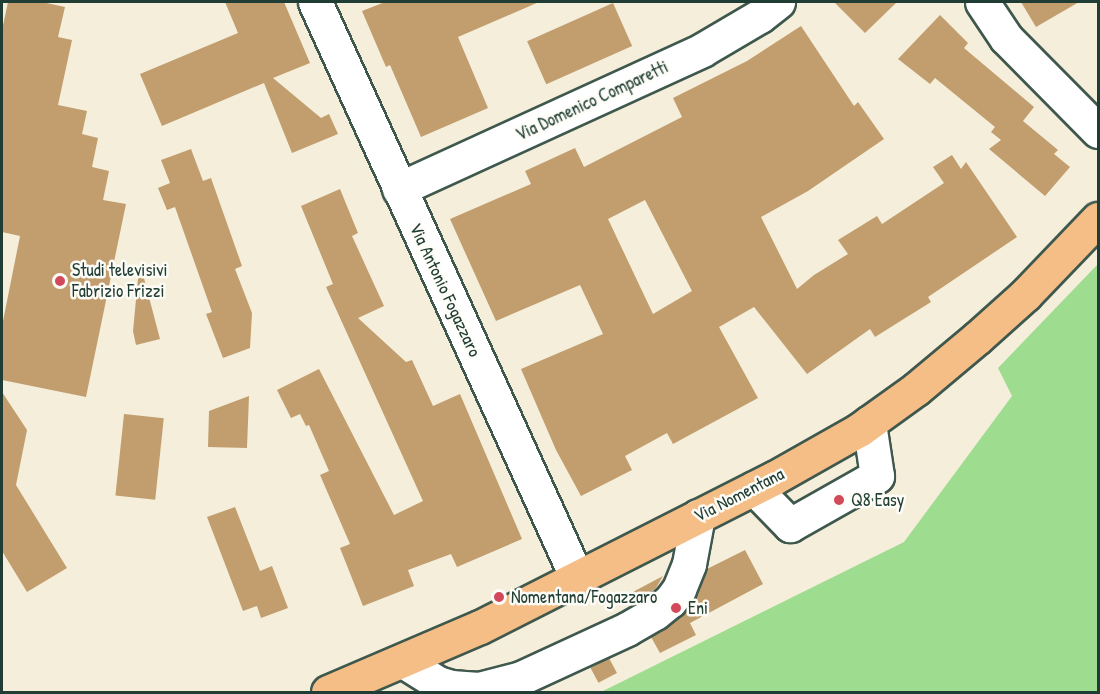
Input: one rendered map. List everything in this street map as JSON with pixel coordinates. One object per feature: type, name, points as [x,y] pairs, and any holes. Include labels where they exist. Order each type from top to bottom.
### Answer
[{"type":"main road","name":"Via Nomentana","points":[[328,693],[403,661],[577,579],[754,488],[869,423],[926,382],[998,320],[1098,219]]},
{"type":"street","name":"Via Antonio Fogazzaro","points":[[315,2],[577,579]]},
{"type":"street","name":"Via Domenico Comparetti","points":[[399,189],[702,50],[750,22],[778,2]]},
{"type":"street","points":[[982,2],[1006,38],[1098,131]]},
{"type":"street","points":[[754,488],[790,525],[877,476],[869,423]]},
{"type":"street","points":[[403,661],[438,683],[451,687],[478,689],[521,678],[627,629],[655,613],[670,601],[679,589],[689,564],[698,516]]},
{"type":"green space","points":[[1098,264],[1098,692],[601,692],[904,542],[1012,396],[998,368]]},
{"type":"building","name":"Studi televisivi Fabrizio Frizzi","points":[[8,2],[42,2],[65,7],[58,37],[72,40],[58,105],[87,111],[82,134],[98,138],[92,167],[109,171],[103,200],[126,204],[86,397],[2,380],[2,326],[20,236],[2,232],[2,30]]},
{"type":"building","points":[[225,2],[284,2],[310,63],[273,78],[321,118],[329,114],[338,134],[292,153],[264,83],[162,126],[140,74],[238,33]]},
{"type":"building","points":[[385,2],[539,2],[458,37],[488,108],[421,137],[390,65],[386,67],[362,11]]},
{"type":"building","points":[[834,2],[897,2],[865,33]]},
{"type":"building","points":[[1021,2],[1079,2],[1036,27]]},
{"type":"building","points":[[613,3],[632,46],[546,84],[527,41]]},
{"type":"building","points":[[940,15],[968,43],[964,48],[1034,107],[1023,121],[1058,150],[1054,154],[1070,167],[1045,196],[989,149],[1001,140],[991,132],[995,127],[935,78],[930,84],[898,59]]},
{"type":"building","points":[[801,26],[854,106],[858,102],[884,139],[808,191],[761,217],[797,289],[814,275],[848,254],[838,240],[877,216],[882,224],[944,183],[933,167],[952,155],[961,169],[966,162],[1017,237],[928,297],[931,302],[875,337],[870,329],[807,374],[754,307],[719,327],[758,398],[673,444],[667,433],[625,456],[632,470],[581,496],[556,450],[521,369],[603,334],[580,285],[496,321],[450,219],[531,184],[525,171],[575,148],[584,167],[682,117],[673,98],[747,61]],"holes":[[[645,200],[692,291],[653,314],[608,219]]]},
{"type":"building","points":[[191,149],[203,181],[211,178],[242,266],[235,269],[252,313],[250,348],[223,358],[206,314],[212,312],[175,207],[167,210],[158,188],[170,183],[161,160]]},
{"type":"building","points":[[340,189],[358,233],[352,236],[384,306],[358,318],[406,362],[412,360],[433,406],[460,394],[522,539],[457,567],[451,554],[408,570],[414,586],[363,606],[340,548],[350,544],[320,475],[329,471],[309,425],[306,426],[300,414],[291,418],[277,390],[319,369],[394,515],[423,501],[326,287],[333,284],[301,206]]},
{"type":"building","points":[[141,267],[160,339],[136,345],[133,331],[139,268]]},
{"type":"building","points":[[2,392],[27,430],[16,485],[67,568],[27,592],[2,551]]},
{"type":"building","points":[[249,396],[247,448],[208,447],[209,411]]},
{"type":"building","points":[[124,414],[164,418],[155,500],[115,496]]},
{"type":"building","points":[[235,507],[260,571],[272,566],[288,608],[261,618],[257,606],[243,611],[207,517]]},
{"type":"building","points":[[745,550],[763,584],[690,623],[696,635],[660,653],[651,637],[685,612],[696,596],[707,569]]},
{"type":"building","points":[[663,576],[656,588],[634,604],[629,594]]},
{"type":"building","points":[[609,658],[617,673],[598,683],[590,668]]},
{"type":"place","name":"Studi televisivi Fabrizio Frizzi","points":[[60,281]]},
{"type":"place","name":"Q8 Easy","points":[[839,500]]},
{"type":"place","name":"Nomentana/Fogazzaro","points":[[499,597]]},
{"type":"place","name":"Eni","points":[[676,608]]}]
